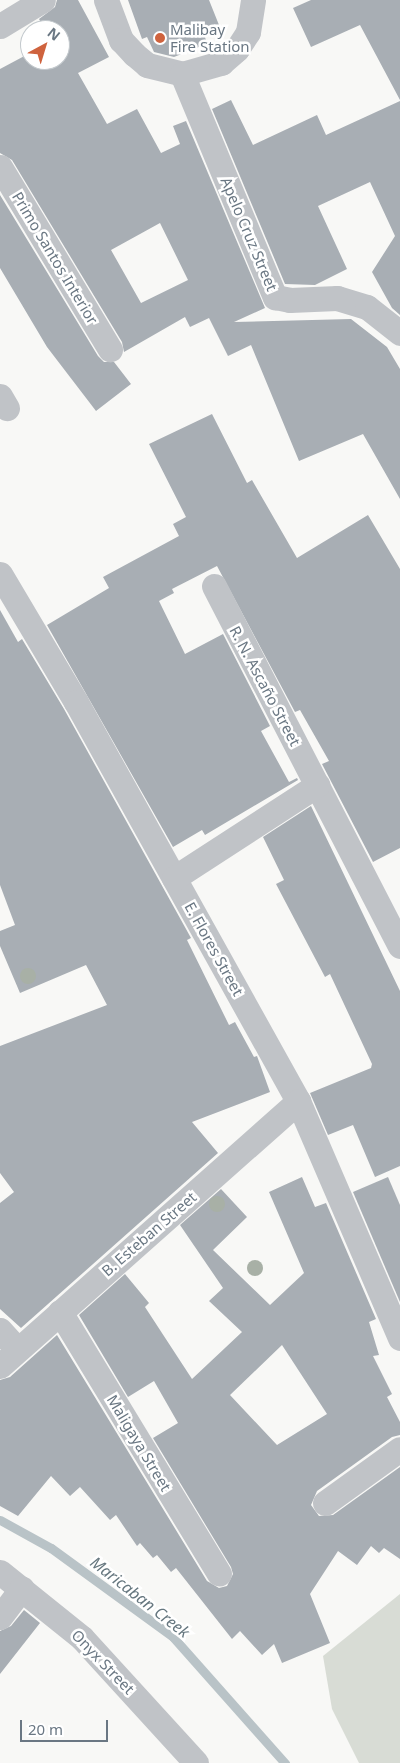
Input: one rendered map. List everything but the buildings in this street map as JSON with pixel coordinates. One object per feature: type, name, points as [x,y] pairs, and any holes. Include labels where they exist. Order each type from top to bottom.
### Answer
[{"type":"street","points":[[0,26],[43,0]]},
{"type":"street","points":[[106,0],[121,40],[134,54],[147,65],[182,74],[221,63],[237,49],[248,32],[253,0]]},
{"type":"street","name":"Apelo Cruz Street","points":[[182,74],[275,297],[290,300],[337,298],[367,307],[400,332]]},
{"type":"street","name":"Primo Santos Interior","points":[[0,167],[110,349]]},
{"type":"street","name":"E. Flores Street","points":[[0,574],[174,878],[298,1102],[400,1338]]},
{"type":"street","name":"R. N. Ascaño Street","points":[[214,586],[400,946]]},
{"type":"street","points":[[174,878],[318,785]]},
{"type":"street","name":"B. Esteban Street","points":[[8,1358],[298,1102]]},
{"type":"street","name":"Maligaya Street","points":[[60,1312],[219,1574]]},
{"type":"street","points":[[0,1330],[8,1358]]},
{"type":"street","points":[[325,1503],[400,1450]]},
{"type":"street","name":"Onyx Street","points":[[0,1572],[82,1638],[196,1763]]},
{"type":"street","points":[[0,1617],[22,1588]]},
{"type":"shaded area","points":[[400,1594],[400,1763],[359,1763],[332,1709],[323,1656]]},
{"type":"waterway","name":"Maricaban Creek","points":[[0,1520],[51,1548],[173,1637],[285,1763]]},
{"type":"place","name":"Malibay Fire Station","points":[[160,38]]}]
